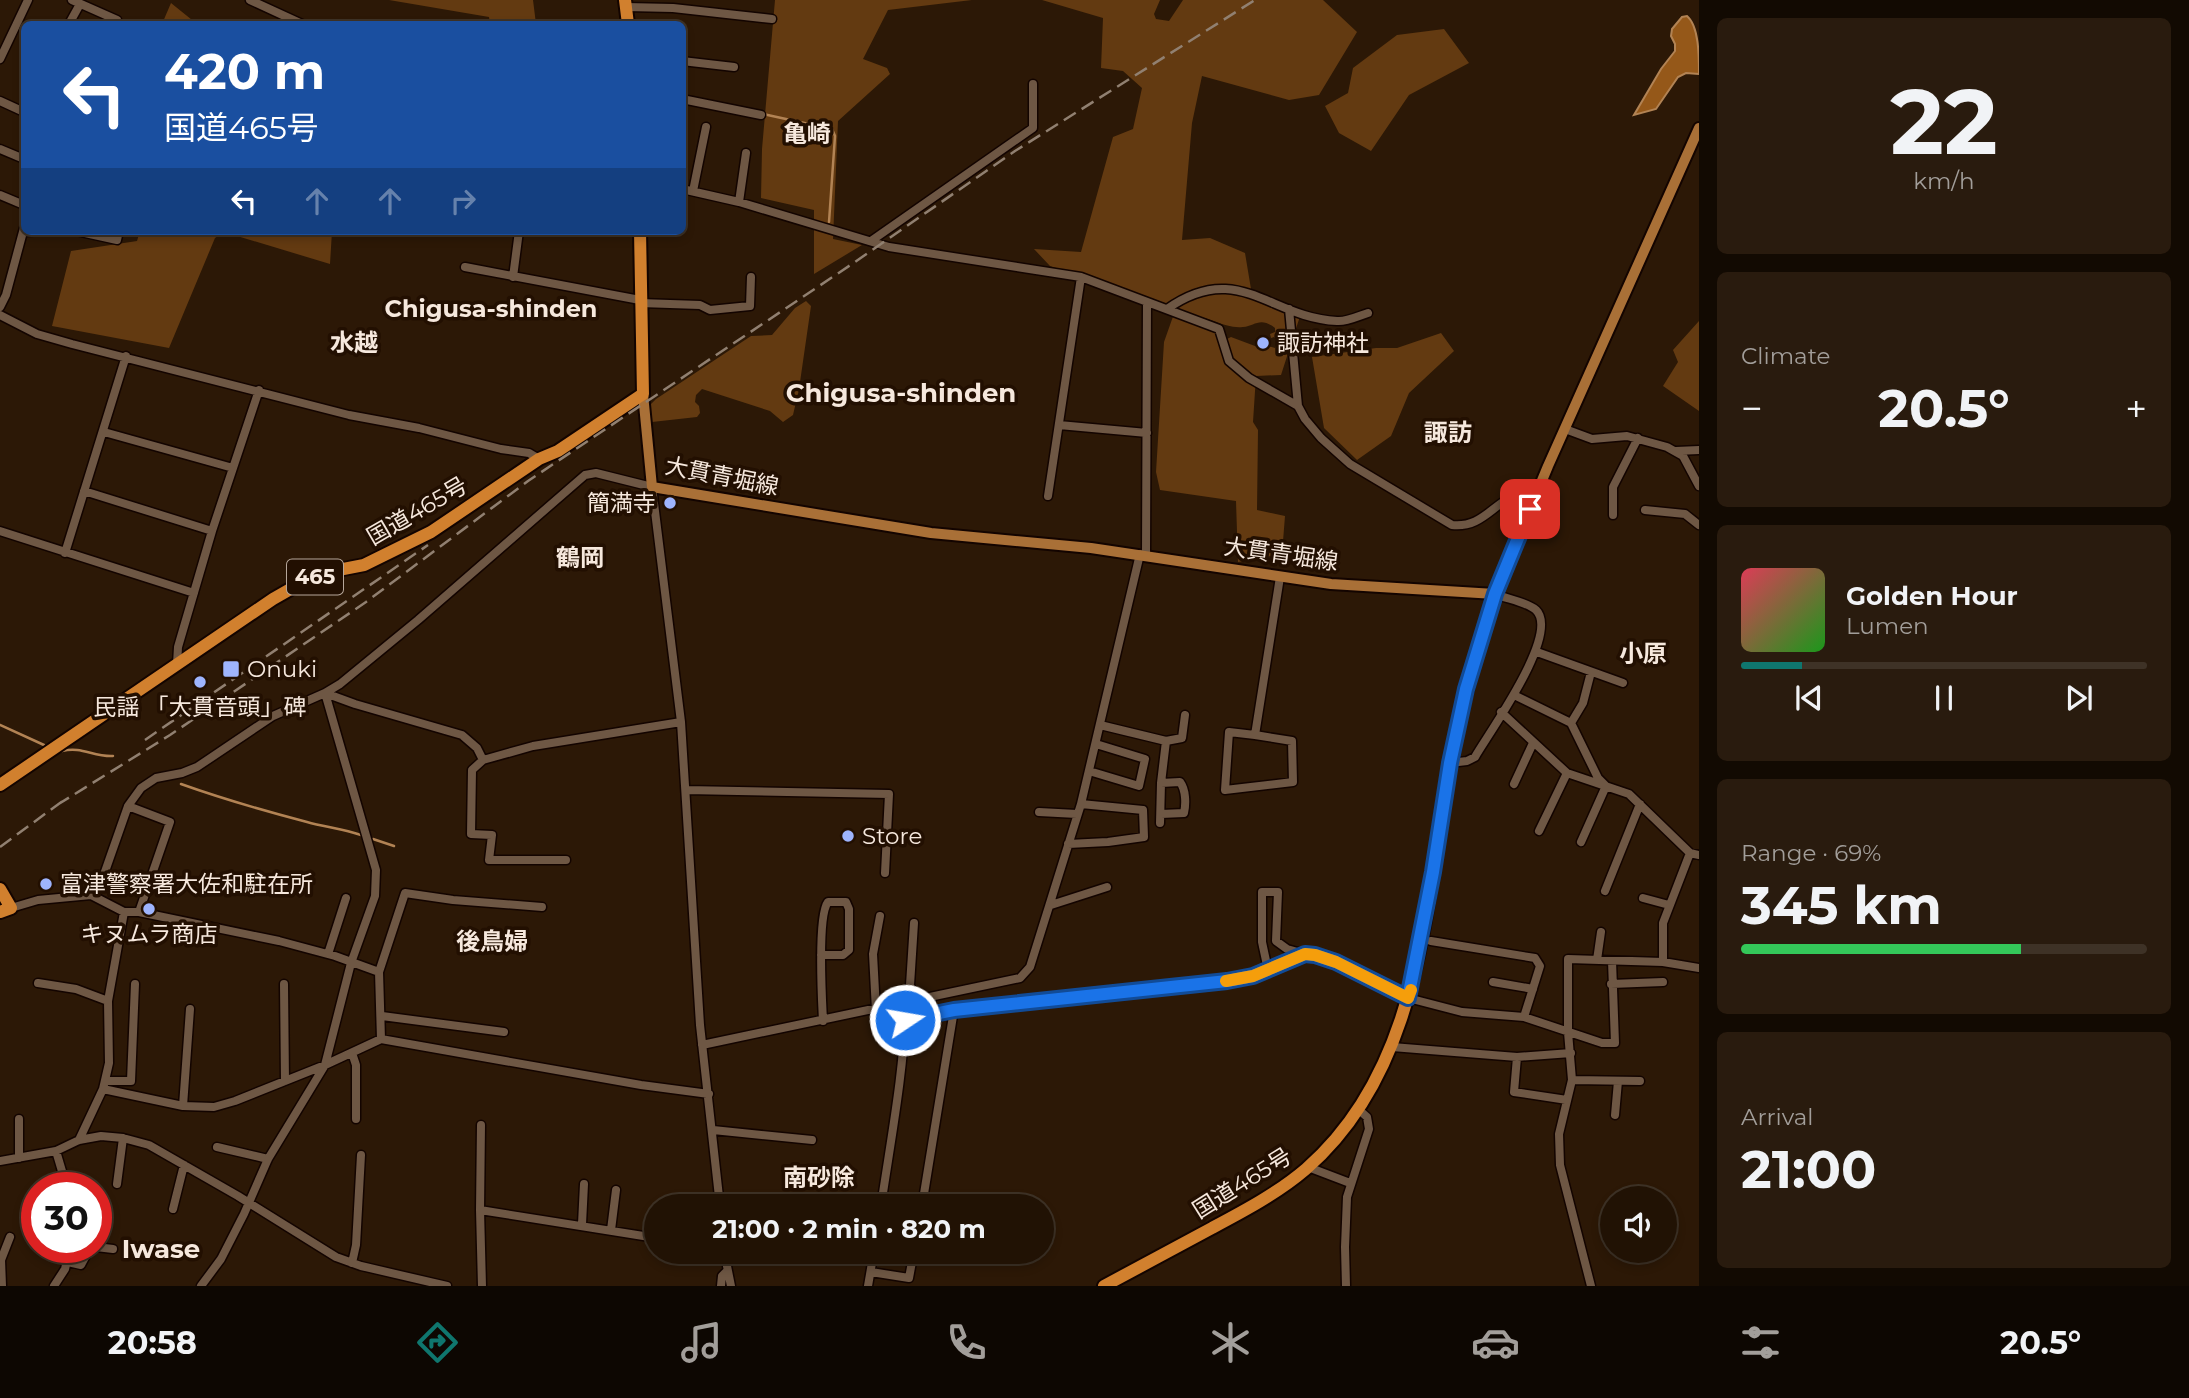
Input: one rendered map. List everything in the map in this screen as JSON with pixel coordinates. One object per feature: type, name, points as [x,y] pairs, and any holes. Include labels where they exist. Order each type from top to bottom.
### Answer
[{"type":"highway","points":[[626,3],[628,21]]},
{"type":"highway","points":[[640,235],[643,394]]},
{"type":"highway","name":"国道465号","points":[[0,785],[294,587],[328,572],[364,565],[431,532],[539,459],[558,451],[643,394]]},
{"type":"highway","name":"国道465号","points":[[1104,1286],[1238,1214],[1285,1185],[1308,1167],[1358,1109],[1392,1047],[1408,998],[1433,872],[1450,763],[1466,689],[1495,594]]},
{"type":"highway","points":[[0,889],[5,910]]},
{"type":"main road","points":[[1495,594],[1534,498],[1699,128]]},
{"type":"main road","name":"大貫青堀線","points":[[643,394],[652,488],[931,533],[1143,554],[1331,584],[1495,594]]},
{"type":"street","points":[[0,59],[28,0]]},
{"type":"street","points":[[250,0],[296,21]]},
{"type":"street","points":[[70,21],[76,2],[116,21]]},
{"type":"street","points":[[626,3],[772,19]]},
{"type":"street","points":[[686,62],[734,68]]},
{"type":"street","points":[[871,241],[1033,128],[1033,84]]},
{"type":"street","points":[[686,100],[761,116]]},
{"type":"street","points":[[0,101],[21,110]]},
{"type":"street","points":[[693,191],[706,127]]},
{"type":"street","points":[[0,149],[21,158]]},
{"type":"street","points":[[740,202],[746,153]]},
{"type":"street","points":[[686,190],[740,202],[923,254],[1081,276],[1219,329],[1229,361],[1249,378],[1298,406]]},
{"type":"street","points":[[0,195],[21,204]]},
{"type":"street","points":[[0,307],[6,295],[23,235]]},
{"type":"street","points":[[94,235],[117,240],[119,235]]},
{"type":"street","points":[[513,277],[518,235]]},
{"type":"street","points":[[465,267],[640,301],[699,305],[709,310],[750,306],[751,277]]},
{"type":"street","points":[[1048,496],[1081,276]]},
{"type":"street","points":[[1167,309],[1189,297],[1225,288],[1245,292],[1289,309],[1339,321],[1368,313]]},
{"type":"street","points":[[702,1045],[1020,978],[1030,967],[1081,804],[1143,554],[1147,302]]},
{"type":"street","points":[[1289,309],[1298,406],[1321,438],[1350,464],[1452,525],[1465,527],[1477,522],[1515,495],[1534,498]]},
{"type":"street","points":[[0,315],[37,334],[349,415],[529,453],[539,459]]},
{"type":"street","points":[[65,553],[126,356]]},
{"type":"street","points":[[177,664],[178,647],[212,531],[259,390]]},
{"type":"street","points":[[1059,425],[1147,433]]},
{"type":"street","points":[[1565,429],[1592,439],[1627,436],[1676,451],[1683,456],[1699,486]]},
{"type":"street","points":[[104,432],[233,468]]},
{"type":"street","points":[[1613,515],[1613,487],[1637,438]]},
{"type":"street","points":[[1676,451],[1699,450]]},
{"type":"street","points":[[91,895],[101,883],[128,806],[135,794],[156,778],[189,771],[273,716],[340,684],[585,475],[596,473],[652,488],[681,722],[702,1045],[719,1194]]},
{"type":"street","points":[[84,491],[212,531]]},
{"type":"street","points":[[1645,510],[1685,514],[1699,525]]},
{"type":"street","points":[[0,531],[194,593]]},
{"type":"street","points":[[1255,735],[1280,577]]},
{"type":"street","points":[[1450,763],[1475,757],[1537,652],[1540,620],[1538,614],[1529,607],[1495,594]]},
{"type":"street","points":[[1537,652],[1623,683]]},
{"type":"street","points":[[1571,723],[1583,703],[1591,672]]},
{"type":"street","points":[[325,693],[462,734],[477,747],[482,760]]},
{"type":"street","points":[[201,1286],[220,1259],[268,1159],[326,1065],[351,963],[375,896],[376,870],[325,693]]},
{"type":"street","points":[[1514,695],[1571,723],[1598,778],[1605,786]]},
{"type":"street","points":[[1501,712],[1567,773],[1629,794],[1694,854],[1663,923],[1663,962]]},
{"type":"street","points":[[1100,725],[1166,741],[1182,738],[1185,715]]},
{"type":"street","points":[[566,860],[489,860],[492,835],[471,834],[472,770],[482,760],[533,746],[681,722]]},
{"type":"street","points":[[1229,732],[1255,735],[1292,741],[1293,782],[1225,790],[1229,732]]},
{"type":"street","points":[[1161,783],[1180,782],[1183,786],[1184,813],[1161,819],[1161,783],[1166,741]]},
{"type":"street","points":[[1514,784],[1533,743]]},
{"type":"street","points":[[1089,771],[1139,786],[1145,758],[1096,744]]},
{"type":"street","points":[[1539,831],[1567,773]]},
{"type":"street","points":[[1581,842],[1605,786]]},
{"type":"street","points":[[686,790],[888,794],[885,873]]},
{"type":"street","points":[[1068,844],[1144,837],[1143,810],[1081,804]]},
{"type":"street","points":[[1605,891],[1640,804]]},
{"type":"street","points":[[128,806],[170,822],[139,912]]},
{"type":"street","points":[[1039,812],[1077,814]]},
{"type":"street","points":[[1051,905],[1107,887]]},
{"type":"street","points":[[1268,970],[1262,942],[1262,892],[1278,892],[1276,941],[1287,949],[1336,962],[1408,998],[1462,1012],[1524,1017],[1602,1043],[1615,1043],[1612,961]]},
{"type":"street","points":[[381,1039],[380,972],[405,893],[542,907]]},
{"type":"street","points":[[5,910],[38,900],[91,895],[124,912],[139,912],[279,941],[380,972]]},
{"type":"street","points":[[328,954],[346,898]]},
{"type":"street","points":[[1643,898],[1669,905]]},
{"type":"street","points":[[821,955],[843,955],[849,950],[849,909],[846,902],[828,902],[824,906],[821,955],[822,1021]]},
{"type":"street","points":[[79,1140],[104,1085],[109,1063],[108,1001],[124,912]]},
{"type":"street","points":[[876,1010],[873,954],[880,916]]},
{"type":"street","points":[[883,1194],[901,1077],[905,1020],[910,1002],[914,923]]},
{"type":"street","points":[[1597,960],[1601,932]]},
{"type":"street","points":[[1431,941],[1535,958],[1540,966],[1524,1017]]},
{"type":"street","points":[[905,1020],[954,1010],[1227,981],[1268,970],[1305,954]]},
{"type":"street","points":[[1591,1286],[1560,1165],[1559,1134],[1573,1080],[1568,1032],[1568,959],[1663,962],[1699,968]]},
{"type":"street","points":[[1493,982],[1533,989]]},
{"type":"street","points":[[1611,984],[1663,982]]},
{"type":"street","points":[[38,983],[76,989],[108,1001]]},
{"type":"street","points":[[104,1085],[131,1081],[135,984]]},
{"type":"street","points":[[284,984],[285,1081]]},
{"type":"street","points":[[183,1106],[190,1009]]},
{"type":"street","points":[[924,1194],[954,1010]]},
{"type":"street","points":[[382,1016],[504,1032]]},
{"type":"street","points":[[104,1085],[183,1106],[214,1107],[326,1065],[381,1039],[641,1085],[709,1094]]},
{"type":"street","points":[[1392,1047],[1517,1057],[1571,1053]]},
{"type":"street","points":[[352,1053],[356,1065],[356,1119]]},
{"type":"street","points":[[1517,1057],[1514,1092],[1567,1100]]},
{"type":"street","points":[[1573,1080],[1640,1081]]},
{"type":"street","points":[[1615,1115],[1618,1081]]},
{"type":"street","points":[[1346,1286],[1346,1212],[1350,1183],[1369,1129],[1367,1117],[1358,1109]]},
{"type":"street","points":[[19,1119],[19,1158]]},
{"type":"street","points":[[481,1125],[482,1286]]},
{"type":"street","points":[[713,1130],[812,1140]]},
{"type":"street","points":[[0,1162],[56,1151],[79,1140],[101,1136],[149,1145],[336,1257],[447,1286]]},
{"type":"street","points":[[117,1184],[123,1138]]},
{"type":"street","points":[[217,1147],[268,1159]]},
{"type":"street","points":[[56,1151],[62,1172]]},
{"type":"street","points":[[352,1262],[356,1245],[361,1155]]},
{"type":"street","points":[[173,1209],[184,1165]]},
{"type":"street","points":[[1308,1167],[1350,1183]]},
{"type":"street","points":[[582,1224],[584,1184]]},
{"type":"street","points":[[611,1230],[616,1190]]},
{"type":"street","points":[[480,1210],[644,1236]]},
{"type":"street","points":[[2,1286],[1,1260],[10,1237]]},
{"type":"street","points":[[54,1286],[67,1263]]},
{"type":"street","points":[[726,1264],[731,1286]]},
{"type":"street","points":[[868,1286],[872,1264]]},
{"type":"street","points":[[871,1272],[909,1278],[912,1264]]},
{"type":"street","points":[[720,1286],[722,1276],[727,1271]]},
{"type":"shaded area","points":[[389,0],[533,0],[536,21],[490,21],[489,17]]},
{"type":"shaded area","points":[[775,0],[972,0],[888,10],[863,59],[887,68],[890,74],[838,121],[833,239],[862,245],[814,274],[814,210],[761,198],[762,149]]},
{"type":"shaded area","points":[[1042,0],[1160,0],[1154,14],[1156,19],[1169,21],[1183,0],[1323,0],[1357,32],[1319,95],[1289,100],[1202,76],[1192,123],[1182,240],[1210,238],[1245,253],[1252,295],[1302,310],[1281,375],[1256,376],[1253,422],[1258,430],[1257,510],[1285,516],[1282,554],[1238,562],[1236,501],[1160,490],[1156,472],[1164,342],[1176,308],[1050,266],[1034,249],[1081,252],[1113,137],[1133,129],[1142,88],[1123,71],[1101,68],[1103,18]],"holes":[[[1194,316],[1236,327],[1261,322],[1270,324],[1275,328],[1275,332],[1270,334],[1277,342],[1275,348],[1268,346],[1263,349],[1231,337],[1226,344],[1216,329],[1197,325],[1192,320]]]},
{"type":"shaded area","points":[[171,3],[193,21],[163,21]]},
{"type":"shaded area","points":[[1687,16],[1696,34],[1699,74],[1686,73],[1678,77],[1656,109],[1634,115],[1675,51],[1672,29],[1682,17]]},
{"type":"shaded area","points":[[1444,29],[1469,63],[1409,95],[1371,151],[1339,133],[1325,106],[1348,93],[1353,68],[1397,35]]},
{"type":"shaded area","points":[[139,235],[220,235],[215,238],[169,348],[52,326],[71,251],[137,241]]},
{"type":"shaded area","points":[[234,235],[332,235],[330,264]]},
{"type":"shaded area","points":[[806,301],[811,306],[793,415],[783,422],[770,411],[702,389],[696,395],[695,402],[700,413],[697,417],[652,422],[649,406],[656,399],[751,336],[772,335],[795,308]]},
{"type":"shaded area","points":[[1699,321],[1699,411],[1663,386],[1678,362],[1673,350]]},
{"type":"shaded area","points":[[1441,333],[1454,351],[1409,393],[1391,436],[1357,460],[1324,428],[1312,357],[1376,348],[1397,348]]},
{"type":"waterway","points":[[763,114],[832,129],[835,136],[829,222]]},
{"type":"waterway","points":[[0,725],[44,745]]},
{"type":"waterway","points":[[62,751],[76,750],[113,756]]},
{"type":"waterway","points":[[181,784],[260,809],[361,835]]},
{"type":"waterway","points":[[373,839],[394,846]]},
{"type":"railway","points":[[57,805],[170,735],[366,602],[528,481],[852,264],[1015,151],[1255,0]]},
{"type":"railway","points":[[145,740],[428,545]]},
{"type":"railway","points":[[0,847],[64,800]]},
{"type":"slow traffic","points":[[1226,981],[1253,976],[1305,954],[1336,962],[1408,998],[1411,990]]},
{"type":"place","name":"諏訪神社","points":[[1263,343]]},
{"type":"place","name":"簡満寺","points":[[670,503]]},
{"type":"place","name":"Onuki","points":[[231,669]]},
{"type":"place","name":"民謡 「大貫音頭」碑","points":[[200,682]]},
{"type":"place","name":"Store","points":[[848,836]]},
{"type":"place","name":"富津警察署大佐和駐在所","points":[[46,884]]},
{"type":"place","name":"キヌムラ商店","points":[[149,909]]},
{"type":"district","name":"亀崎","points":[[807,134]]},
{"type":"district","name":"Chigusa-shinden","points":[[491,309]]},
{"type":"district","name":"水越","points":[[354,343]]},
{"type":"district","name":"Chigusa-shinden","points":[[901,393]]},
{"type":"district","name":"諏訪","points":[[1448,433]]},
{"type":"district","name":"鶴岡","points":[[580,558]]},
{"type":"district","name":"小原","points":[[1643,654]]},
{"type":"district","name":"後鳥婦","points":[[492,942]]},
{"type":"district","name":"南砂除","points":[[819,1178]]},
{"type":"district","name":"Iwase","points":[[161,1249]]},
{"type":"route","points":[[905,1020],[954,1010],[1227,981],[1253,976],[1305,954],[1336,962],[1408,998],[1466,689],[1495,594],[1530,509]]}]
